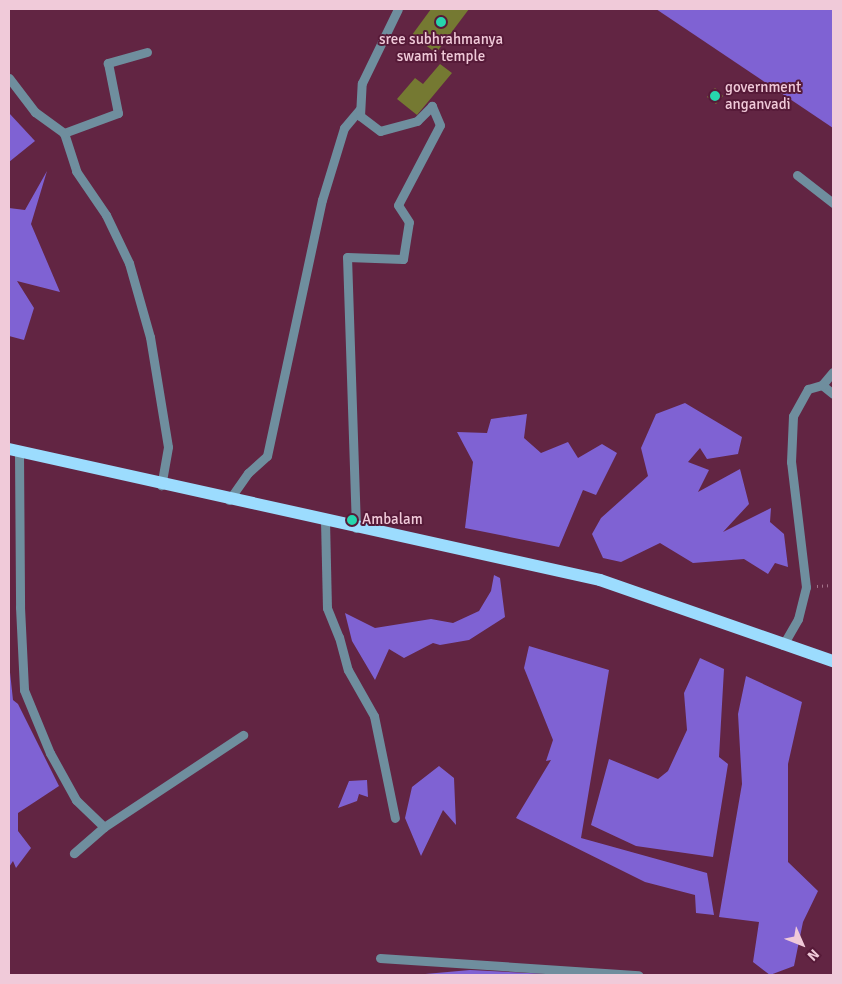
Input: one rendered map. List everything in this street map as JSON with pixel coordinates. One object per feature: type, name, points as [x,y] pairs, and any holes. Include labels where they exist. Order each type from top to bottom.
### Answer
[{"type":"main road","points":[[14,450],[160,485],[600,580],[833,661]]},
{"type":"street","points":[[356,528],[347,257],[403,259],[409,222],[398,205],[440,125],[432,106],[417,121],[380,131],[360,116],[362,83],[398,9]]},
{"type":"street","points":[[64,133],[118,113],[108,64],[147,52]]},
{"type":"street","points":[[9,78],[35,112],[64,133],[76,171],[106,215],[129,263],[150,337],[168,447],[160,485]]},
{"type":"street","points":[[229,500],[248,473],[266,456],[322,200],[344,128],[360,108]]},
{"type":"street","points":[[797,176],[833,203]]},
{"type":"street","points":[[822,385],[833,372]]},
{"type":"street","points":[[783,645],[798,619],[806,587],[791,462],[793,416],[802,396],[814,385],[822,385],[833,394]]},
{"type":"street","points":[[14,450],[24,690],[50,753],[76,800],[104,827]]},
{"type":"street","points":[[325,520],[327,608],[340,636],[348,670],[374,716],[395,818]]},
{"type":"street","points":[[74,853],[104,827],[243,735]]},
{"type":"street","points":[[380,958],[638,975]]},
{"type":"shaded area","points":[[656,9],[833,9],[833,128]]},
{"type":"shaded area","points":[[9,113],[35,141],[9,162]]},
{"type":"shaded area","points":[[47,171],[31,224],[60,292],[17,281],[34,308],[24,340],[9,336],[9,208],[25,210]]},
{"type":"shaded area","points":[[685,403],[742,437],[738,454],[707,459],[700,448],[688,462],[709,470],[698,492],[740,469],[749,504],[723,532],[771,508],[770,522],[784,534],[788,567],[775,563],[768,574],[744,559],[693,563],[660,543],[621,562],[603,558],[592,534],[601,518],[648,476],[641,448],[656,414]]},
{"type":"shaded area","points":[[527,414],[524,438],[541,453],[568,442],[578,458],[602,444],[617,453],[596,495],[583,490],[559,547],[465,528],[473,462],[457,432],[487,433],[491,419]]},
{"type":"shaded area","points":[[494,575],[500,578],[505,617],[469,640],[440,645],[433,643],[404,658],[389,649],[375,680],[352,641],[345,613],[375,628],[431,619],[453,623],[479,611],[491,591]]},
{"type":"shaded area","points":[[529,646],[609,670],[581,838],[707,873],[714,915],[696,913],[695,895],[645,882],[516,818],[551,760],[546,761],[553,740],[524,668]]},
{"type":"shaded area","points":[[700,658],[724,669],[719,757],[728,764],[713,857],[636,846],[591,825],[609,759],[658,779],[668,771],[687,730],[684,693]]},
{"type":"shaded area","points":[[9,663],[13,700],[18,704],[59,786],[18,813],[18,831],[31,848],[16,868],[13,861],[9,867]]},
{"type":"shaded area","points":[[746,676],[802,702],[788,764],[788,862],[818,891],[803,922],[794,966],[770,975],[753,962],[759,922],[719,917],[742,784],[738,714]]},
{"type":"shaded area","points":[[439,766],[454,778],[456,825],[443,810],[421,856],[405,818],[412,787]]},
{"type":"shaded area","points":[[367,780],[368,797],[359,794],[357,801],[338,808],[349,781]]},
{"type":"shaded area","points":[[470,970],[566,975],[414,975]]},
{"type":"building","name":"sree subhrahmanya swami temple","points":[[431,9],[469,9],[436,53],[412,35]]},
{"type":"building","points":[[440,64],[452,73],[417,115],[397,99],[415,78],[423,84]]},
{"type":"building","name":"government anganvadi","points":[[715,88],[723,96],[716,104],[707,97]]},
{"type":"place","name":"sree subhrahmanya swami temple","points":[[441,22]]},
{"type":"place","name":"government anganvadi","points":[[715,96]]},
{"type":"place","name":"Ambalam","points":[[352,520]]}]
